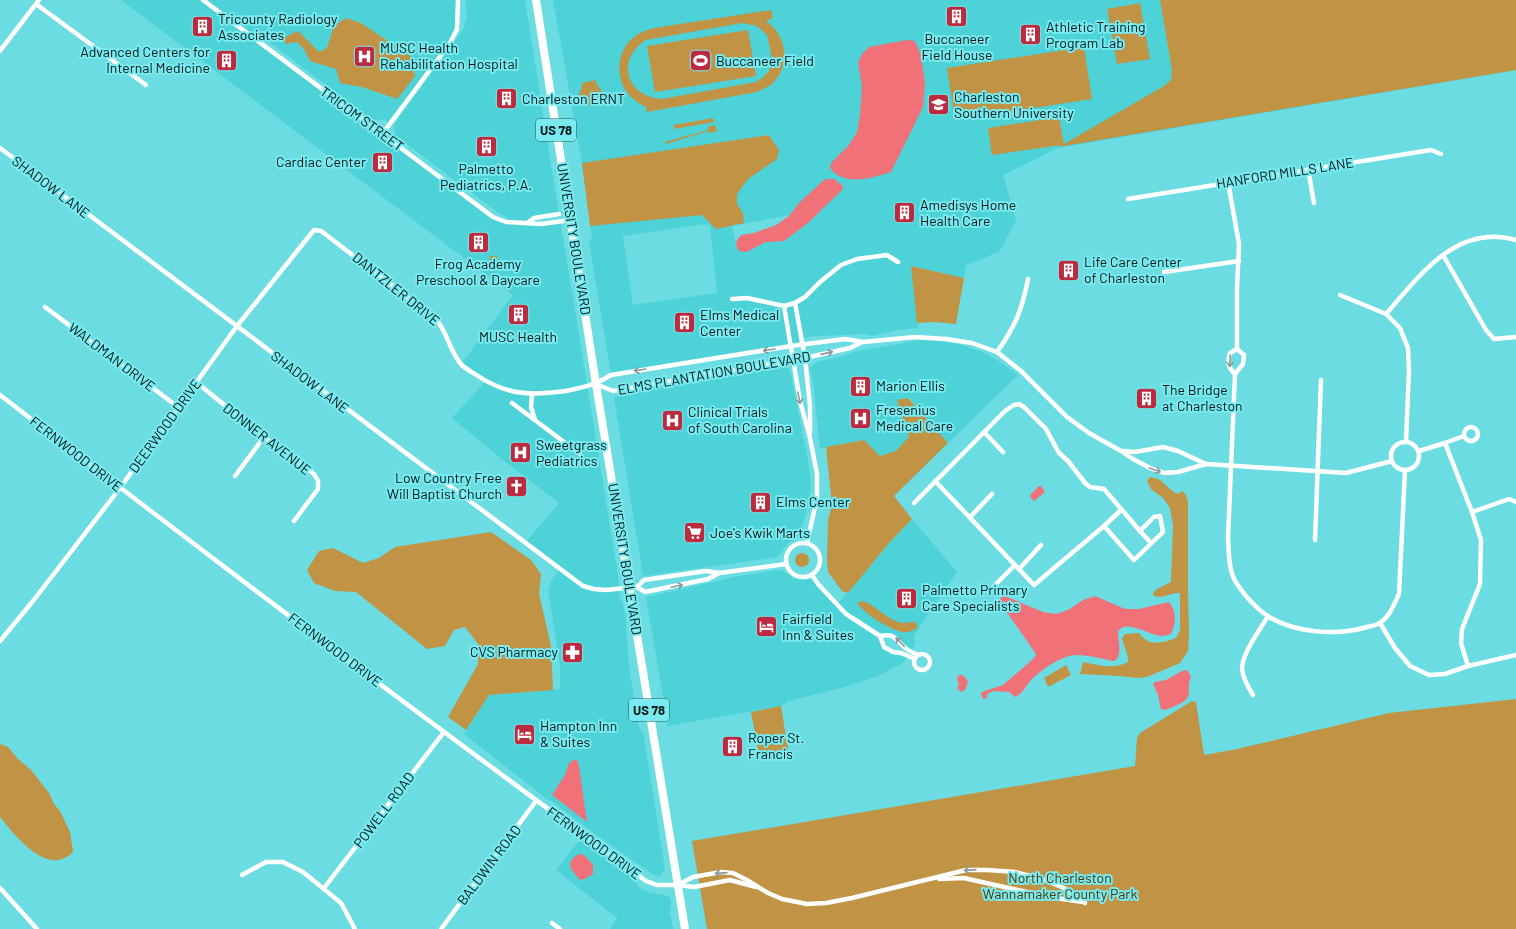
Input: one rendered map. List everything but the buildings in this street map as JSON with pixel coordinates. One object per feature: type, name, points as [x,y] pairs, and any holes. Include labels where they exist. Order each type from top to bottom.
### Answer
[{"type":"main road","name":"UNIVERSITY BOULEVARD","points":[[536,0],[596,384],[633,588],[685,929]]},
{"type":"street","name":"TRICOM STREET","points":[[203,0],[493,217],[506,222],[541,224],[571,220]]},
{"type":"street","points":[[382,133],[450,43],[457,29],[458,0]]},
{"type":"street","points":[[0,51],[37,2],[146,85]]},
{"type":"street","name":"SHADOW LANE","points":[[0,148],[576,582],[594,589],[633,588]]},
{"type":"street","name":"HANFORD MILLS LANE","points":[[1128,199],[1431,150],[1441,154]]},
{"type":"street","points":[[1308,169],[1314,203]]},
{"type":"street","points":[[1228,182],[1239,244],[1237,349],[1244,355],[1243,364],[1235,374],[1230,464],[1228,537],[1229,563],[1236,583],[1249,600],[1268,616],[1285,624],[1335,633],[1360,629],[1380,623],[1390,613],[1399,594],[1405,470]]},
{"type":"street","name":"TRICOM STREET","points":[[527,223],[534,218],[559,214]]},
{"type":"street","name":"DEERWOOD DRIVE","points":[[0,640],[33,601],[120,488],[237,326],[314,230]]},
{"type":"street","name":"DANTZLER DRIVE","points":[[314,230],[321,231],[326,234],[435,318],[441,324],[456,356],[464,367],[485,382],[518,393],[532,394],[556,392],[596,384]]},
{"type":"street","points":[[1386,314],[1428,266],[1462,244],[1480,237],[1503,237],[1516,240]]},
{"type":"street","points":[[732,299],[748,298],[784,306],[795,303],[805,297],[824,278],[841,265],[857,259],[887,255],[898,262]]},
{"type":"street","points":[[1443,255],[1486,330],[1494,339],[1516,337]]},
{"type":"street","points":[[1164,272],[1239,261]]},
{"type":"street","points":[[997,352],[1017,320],[1023,303],[1028,280]]},
{"type":"street","points":[[1340,295],[1386,314],[1400,328],[1408,348],[1410,370],[1406,441]]},
{"type":"street","points":[[795,303],[805,358],[810,406],[810,438]]},
{"type":"street","points":[[784,306],[800,401],[810,438],[817,474],[817,498],[807,543]]},
{"type":"street","name":"WALDMAN DRIVE","points":[[45,307],[178,407]]},
{"type":"street","name":"ELMS PLANTATION BOULEVARD","points":[[596,384],[611,375],[802,344],[845,339],[863,342],[916,337],[946,338],[972,343],[997,352],[1021,371],[1067,418],[1133,459],[1150,468],[1164,473],[1178,472],[1206,464],[1230,464],[1346,473],[1392,461]]},
{"type":"street","name":"ELMS PLANTATION BOULEVARD","points":[[596,384],[613,391],[805,358],[850,348],[863,342]]},
{"type":"street","points":[[1235,374],[1230,368],[1228,361],[1230,353],[1237,349]]},
{"type":"street","points":[[1315,540],[1321,380]]},
{"type":"street","name":"DONNER AVENUE","points":[[196,382],[264,437],[309,470],[318,481],[318,489],[294,521]]},
{"type":"street","points":[[532,394],[531,407],[535,421]]},
{"type":"street","name":"FERNWOOD DRIVE","points":[[0,395],[120,488],[646,882],[657,885],[694,887],[730,880],[756,887]]},
{"type":"street","points":[[512,403],[580,454]]},
{"type":"street","points":[[914,503],[1005,411],[1014,405],[1019,404],[1046,429],[1059,453],[1068,461],[1085,483],[1090,487],[1104,489],[1151,543]]},
{"type":"street","points":[[984,432],[1003,452]]},
{"type":"street","points":[[1419,451],[1445,444],[1464,436]]},
{"type":"street","points":[[235,476],[264,437]]},
{"type":"street","points":[[1400,442],[1411,442],[1419,451],[1420,456],[1416,466],[1411,470],[1400,469],[1395,466],[1392,461],[1392,450],[1400,442]]},
{"type":"street","points":[[1445,444],[1472,512],[1480,540],[1480,584],[1462,628],[1460,643],[1468,666]]},
{"type":"street","name":"ELMS PLANTATION BOULEVARD","points":[[1121,451],[1135,452],[1163,447],[1178,451],[1206,464]]},
{"type":"street","points":[[935,481],[1034,585],[1122,510]]},
{"type":"street","points":[[970,517],[992,494]]},
{"type":"street","points":[[1472,512],[1509,499],[1516,502]]},
{"type":"street","points":[[1104,526],[1134,560],[1163,532],[1160,516],[1154,517],[1140,530]]},
{"type":"street","points":[[800,543],[807,543],[815,547],[820,556],[819,567],[812,575],[807,577],[796,576],[786,564],[786,558],[790,548],[800,543]]},
{"type":"street","points":[[1019,569],[1041,545]]},
{"type":"street","points":[[633,588],[644,580],[706,571],[719,573],[786,564]]},
{"type":"street","points":[[991,589],[1015,565]]},
{"type":"street","points":[[633,588],[645,592],[708,579],[719,573]]},
{"type":"street","points":[[812,575],[818,584],[846,614],[880,636],[884,647],[893,652],[916,657],[902,645],[897,638],[887,635],[880,636]]},
{"type":"street","points":[[1253,695],[1244,679],[1242,668],[1244,659],[1249,649],[1268,616]]},
{"type":"street","points":[[1380,623],[1395,648],[1410,666],[1429,675],[1445,674],[1468,666],[1516,655]]},
{"type":"street","name":"POWELL ROAD","points":[[324,888],[444,732]]},
{"type":"street","name":"BALDWIN ROAD","points":[[441,929],[536,801]]},
{"type":"street","points":[[242,875],[266,862],[283,862],[303,872],[341,903],[355,929]]},
{"type":"street","points":[[966,870],[1015,872],[1064,888],[1085,903],[1049,897],[964,878],[931,880],[966,870]]},
{"type":"street","name":"FERNWOOD DRIVE","points":[[678,885],[693,877],[720,872],[733,873],[747,880],[756,887],[782,899],[807,904],[826,903],[852,898],[931,880]]},
{"type":"street","points":[[0,888],[38,929]]},
{"type":"street","points":[[552,923],[560,929]]},
{"type":"shaded area","points":[[121,0],[458,0],[457,29],[450,43],[390,123],[384,119],[371,119],[256,32],[252,37],[493,217],[508,222],[507,217],[500,214],[397,137],[395,134],[394,125],[464,28],[467,17],[465,0],[525,0],[559,214],[534,218],[527,223],[560,222],[618,575],[620,599],[622,601],[625,613],[629,666],[636,712],[639,728],[644,737],[665,869],[660,876],[654,875],[588,829],[552,801],[548,800],[464,734],[489,695],[560,689],[560,665],[548,591],[551,581],[559,570],[525,543],[559,503],[452,418],[485,382],[461,364],[513,295]]},
{"type":"shaded area","name":"Charleston Southern University","points":[[553,0],[1516,0],[1516,70],[1058,148],[1003,175],[1016,221],[999,252],[966,265],[964,278],[911,266],[918,328],[898,330],[872,336],[864,334],[807,337],[791,346],[611,375],[589,241],[592,240],[582,163]],"holes":[[[821,209],[808,223],[784,241],[766,242],[739,251],[736,245],[732,226]],[[705,224],[710,226],[717,293],[633,305],[623,236]]]},
{"type":"shaded area","points":[[907,40],[915,41],[921,55],[925,84],[923,107],[891,172],[876,177],[859,179],[851,179],[836,174],[830,168],[831,163],[849,145],[857,132],[862,86],[858,63],[862,54],[869,47]]},
{"type":"shaded area","points":[[825,179],[834,179],[843,186],[842,190],[808,223],[784,241],[766,242],[746,252],[739,251],[736,245],[737,240],[741,235],[754,233],[776,225],[789,216],[800,202]]},
{"type":"shaded area","points":[[920,340],[940,341],[962,345],[983,352],[1018,375],[948,443],[909,398],[897,400],[909,437],[896,451],[880,456],[864,440],[820,449],[814,390],[810,369],[813,365],[818,362],[853,352]]},
{"type":"shaded area","points":[[782,367],[789,369],[791,375],[808,460],[811,485],[810,496],[800,537],[788,543],[778,557],[643,576],[614,397]]},
{"type":"shaded area","points":[[1039,486],[1041,486],[1045,492],[1034,501],[1030,495]]},
{"type":"shaded area","points":[[912,519],[957,572],[913,637],[916,642],[911,652],[897,638],[880,637],[884,647],[908,657],[903,663],[878,676],[841,688],[789,701],[781,706],[668,726],[646,597],[739,576],[778,570],[784,571],[793,578],[800,580],[809,580],[814,578],[837,604],[848,593],[889,543]]},
{"type":"shaded area","points":[[1002,596],[1043,612],[1056,614],[1068,610],[1083,600],[1095,596],[1125,609],[1139,609],[1169,602],[1172,606],[1175,621],[1171,634],[1163,636],[1138,628],[1121,628],[1118,632],[1119,652],[1117,659],[1114,661],[1082,655],[1065,657],[1053,663],[1036,675],[1018,696],[1015,697],[1009,692],[994,691],[987,694],[987,698],[983,699],[981,694],[982,692],[1003,685],[1036,655],[999,601]]},
{"type":"shaded area","points":[[1187,670],[1191,677],[1189,683],[1189,693],[1186,699],[1183,702],[1165,710],[1161,709],[1158,695],[1153,684],[1155,682],[1166,680],[1182,671]]},
{"type":"shaded area","points":[[960,674],[965,677],[968,682],[965,690],[961,692],[957,688],[959,684],[957,678]]},
{"type":"shaded area","points":[[577,760],[579,766],[587,822],[552,795],[565,775],[569,763]]},
{"type":"shaded area","points":[[582,837],[604,855],[605,859],[621,868],[641,889],[648,892],[669,896],[671,901],[670,915],[673,929],[610,929],[617,918],[556,870]]},
{"type":"shaded area","points":[[579,854],[584,855],[593,865],[593,874],[580,880],[571,869],[570,863],[573,858]]},
{"type":"green space","points":[[1160,0],[1516,0],[1516,70],[1058,147],[1062,145],[992,155],[988,128],[1059,117],[1064,144],[1164,86],[1171,80],[1172,70]]},
{"type":"green space","points":[[1140,3],[1150,59],[1117,64],[1107,9]]},
{"type":"green space","points":[[771,10],[773,18],[766,21],[773,27],[782,41],[784,50],[783,67],[773,83],[757,92],[647,112],[646,107],[634,100],[626,90],[622,82],[619,66],[628,43],[639,34],[654,28]],"holes":[[[742,23],[757,26],[767,35],[772,62],[768,72],[756,82],[662,99],[650,97],[640,92],[633,84],[629,76],[628,66],[630,57],[636,48],[646,40]]]},
{"type":"green space","points":[[346,18],[361,23],[410,56],[415,76],[397,99],[362,87],[340,83],[336,69],[310,61],[304,49],[297,42],[285,44],[285,37],[298,31],[319,52],[327,48],[334,26]]},
{"type":"green space","name":"Buccaneer Field","points":[[748,30],[756,76],[655,92],[647,46]]},
{"type":"green space","points":[[1084,47],[1092,99],[955,120],[947,68]]},
{"type":"green space","points":[[596,80],[596,83],[607,99],[592,105],[576,104],[582,83]]},
{"type":"green space","points":[[713,118],[714,122],[674,129],[674,125]]},
{"type":"green space","points":[[715,125],[717,131],[710,133],[708,131],[666,144],[665,142],[708,130],[708,127]]},
{"type":"green space","points":[[769,135],[779,150],[777,159],[748,179],[737,194],[737,204],[743,213],[744,223],[716,229],[702,215],[590,226],[582,163]]},
{"type":"green space","points":[[490,256],[497,256],[498,264],[490,264]]},
{"type":"green space","points":[[911,266],[964,278],[956,324],[935,322],[917,323]]},
{"type":"green space","points":[[908,398],[948,443],[894,496],[912,519],[889,543],[848,593],[842,591],[828,572],[828,520],[832,505],[826,447],[864,440],[880,456],[896,451],[909,437],[897,400]]},
{"type":"green space","points":[[1150,477],[1160,480],[1178,494],[1182,491],[1186,495],[1188,502],[1188,651],[1180,663],[1147,677],[1137,678],[1080,674],[1083,662],[1117,666],[1128,662],[1128,657],[1122,639],[1125,634],[1139,633],[1147,640],[1156,643],[1176,638],[1180,630],[1180,593],[1158,597],[1154,596],[1153,593],[1157,589],[1171,582],[1173,525],[1170,508],[1163,498],[1151,489],[1147,481]]},
{"type":"green space","points":[[491,532],[531,560],[541,574],[539,594],[551,646],[553,690],[489,695],[466,730],[448,717],[478,664],[478,644],[465,627],[454,630],[445,646],[427,649],[356,592],[335,591],[314,583],[307,570],[319,551],[333,548],[363,563],[379,558],[395,547]]},
{"type":"green space","points":[[799,553],[805,553],[809,557],[809,563],[805,567],[799,567],[795,563],[795,557]]},
{"type":"green space","points":[[862,601],[891,619],[902,623],[915,622],[918,627],[911,631],[898,631],[878,621],[865,612],[857,603]]},
{"type":"green space","points":[[1066,665],[1071,675],[1048,687],[1044,678]]},
{"type":"green space","name":"North Charleston Wannamaker County Park","points":[[1516,699],[1516,929],[707,929],[692,841],[1135,766],[1137,738],[1140,733],[1192,701],[1196,702],[1204,755],[1237,749],[1389,713]]},
{"type":"green space","points":[[781,706],[789,755],[760,760],[751,712]]},
{"type":"green space","points":[[0,744],[8,747],[18,759],[31,770],[49,793],[54,804],[60,811],[70,832],[73,852],[63,859],[53,860],[42,857],[32,851],[14,834],[0,817]]},
{"type":"place","name":"Buccaneer Field House","points":[[957,17]]},
{"type":"place","name":"Tricounty Radiology Associates","points":[[203,27]]},
{"type":"place","name":"Athletic Training Program Lab","points":[[1030,35]]},
{"type":"place","name":"MUSC Health Rehabilitation Hospital","points":[[364,56]]},
{"type":"place","name":"Advanced Centers for Internal Medicine","points":[[226,60]]},
{"type":"place","name":"Buccaneer Field","points":[[701,61]]},
{"type":"place","name":"Charleston ERNT","points":[[506,99]]},
{"type":"place","name":"Charleston Southern University","points":[[939,105]]},
{"type":"place","name":"Palmetto Pediatrics, P.A.","points":[[486,147]]},
{"type":"place","name":"Cardiac Center","points":[[382,162]]},
{"type":"place","name":"Amedisys Home Health Care","points":[[905,213]]},
{"type":"place","name":"Frog Academy Preschool & Daycare","points":[[478,242]]},
{"type":"place","name":"Life Care Center of Charleston","points":[[1069,270]]},
{"type":"place","name":"MUSC Health","points":[[518,315]]},
{"type":"place","name":"Elms Medical Center","points":[[685,323]]},
{"type":"place","name":"Marion Ellis","points":[[861,386]]},
{"type":"place","name":"The Bridge at Charleston","points":[[1147,398]]},
{"type":"place","name":"Fresenius Medical Care","points":[[860,418]]},
{"type":"place","name":"Clinical Trials of South Carolina","points":[[673,420]]},
{"type":"place","name":"Sweetgrass Pediatrics","points":[[520,453]]},
{"type":"place","name":"Low Country Free Will Baptist Church","points":[[517,486]]},
{"type":"place","name":"Elms Center","points":[[761,502]]},
{"type":"place","name":"Joe's Kwik Marts","points":[[694,533]]},
{"type":"place","name":"Palmetto Primary Care Specialists","points":[[907,598]]},
{"type":"place","name":"Fairfield Inn & Suites","points":[[766,627]]},
{"type":"place","name":"CVS Pharmacy","points":[[573,652]]},
{"type":"place","name":"Hampton Inn & Suites","points":[[525,734]]},
{"type":"place","name":"Roper St. Francis","points":[[733,746]]}]
